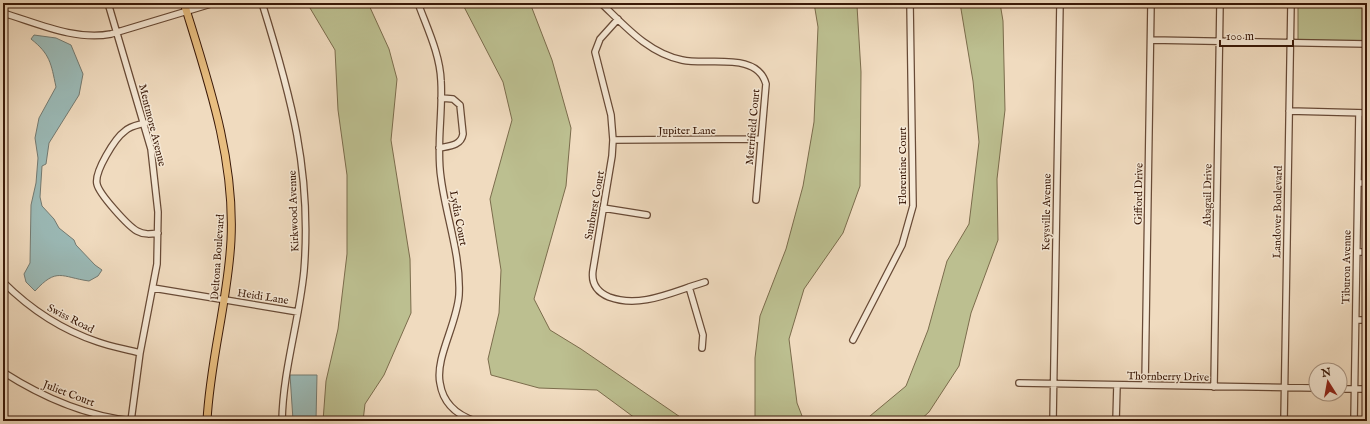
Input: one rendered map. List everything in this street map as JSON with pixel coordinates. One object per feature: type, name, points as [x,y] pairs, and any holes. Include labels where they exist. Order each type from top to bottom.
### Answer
[{"type":"main road","name":"Deltona Boulevard","points":[[184,3],[220,124],[228,167],[230,192],[231,239],[225,300],[211,372],[207,421]]},
{"type":"street","name":"Mentmore Avenue","points":[[108,3],[145,123],[155,175],[158,233],[153,288],[140,353],[132,421]]},
{"type":"street","points":[[3,13],[85,36],[105,36],[214,3]]},
{"type":"street","name":"Kirkwood Avenue","points":[[262,3],[289,94],[302,167],[305,245],[298,312],[287,362],[282,421]]},
{"type":"street","name":"Lydia Court","points":[[418,3],[437,57],[441,81],[439,148],[441,180],[456,256],[459,283],[457,311],[440,366],[439,382],[444,397],[453,409],[466,418],[475,421]]},
{"type":"street","name":"Merrifield Court","points":[[601,3],[646,45],[672,58],[692,62],[744,63],[759,70],[766,84],[756,200]]},
{"type":"street","name":"Florentine Court","points":[[852,340],[902,245],[913,206],[910,3]]},
{"type":"street","name":"Keysville Avenue","points":[[1052,421],[1060,3]]},
{"type":"street","name":"Gifford Drive","points":[[1145,386],[1151,3]]},
{"type":"street","name":"Abagail Drive","points":[[1214,387],[1220,3]]},
{"type":"street","name":"Landover Boulevard","points":[[1284,421],[1291,3]]},
{"type":"street","name":"Sunburst Court","points":[[618,19],[600,39],[595,52],[611,115],[613,140],[592,274],[594,284],[599,291],[619,300],[635,302],[705,282]]},
{"type":"street","points":[[1151,40],[1367,44]]},
{"type":"street","points":[[439,148],[457,144],[462,138],[463,134],[460,105],[454,99],[441,98]]},
{"type":"street","points":[[1289,111],[1367,113]]},
{"type":"street","name":"Tiburon Avenue","points":[[1354,421],[1359,113]]},
{"type":"street","points":[[145,123],[130,128],[119,136],[100,168],[97,184],[102,194],[134,228],[142,233],[158,233]]},
{"type":"street","name":"Jupiter Lane","points":[[613,140],[761,139]]},
{"type":"street","points":[[1358,183],[1367,183]]},
{"type":"street","points":[[603,208],[647,215]]},
{"type":"street","points":[[1357,252],[1367,252]]},
{"type":"street","name":"Swiss Road","points":[[3,282],[28,304],[70,330],[98,342],[140,353]]},
{"type":"street","points":[[689,287],[703,335],[702,348]]},
{"type":"street","name":"Heidi Lane","points":[[153,288],[298,312]]},
{"type":"street","points":[[1356,320],[1367,320]]},
{"type":"street","name":"Juliet Court","points":[[3,372],[57,401],[92,413],[132,421]]},
{"type":"street","name":"Thornberry Drive","points":[[1019,383],[1308,388]]},
{"type":"street","points":[[1116,421],[1117,385]]},
{"type":"street","points":[[1348,389],[1367,389]]},
{"type":"green space","points":[[307,3],[368,3],[389,49],[397,79],[391,140],[410,259],[411,313],[384,375],[365,404],[363,421],[323,421],[326,381],[338,329],[347,254],[347,175],[338,110],[335,50]]},
{"type":"green space","points":[[462,3],[530,3],[552,60],[571,128],[566,186],[534,299],[550,330],[581,349],[686,421],[639,421],[597,390],[539,388],[491,375],[488,359],[499,313],[501,270],[490,199],[512,120],[503,82]]},
{"type":"green space","points":[[814,3],[856,3],[857,6],[861,72],[860,186],[843,233],[804,289],[789,339],[797,403],[804,421],[755,421],[755,358],[760,316],[786,249],[803,186],[814,122],[818,27]]},
{"type":"green space","points":[[960,3],[1000,3],[1003,21],[1005,110],[997,179],[998,240],[971,313],[959,366],[929,412],[919,421],[864,421],[906,386],[928,330],[947,261],[969,224],[979,142],[973,81]]},
{"type":"green space","points":[[1298,3],[1367,3],[1367,41],[1298,40]]},
{"type":"water","points":[[34,35],[56,38],[71,45],[83,74],[79,95],[49,143],[46,164],[42,166],[40,197],[42,206],[54,219],[59,228],[74,240],[76,245],[95,265],[102,270],[98,276],[89,281],[65,276],[54,276],[35,291],[26,282],[24,274],[30,263],[31,205],[36,183],[38,158],[35,138],[39,118],[56,87],[53,71],[46,54],[31,39]]},
{"type":"water","points":[[290,375],[317,375],[316,420],[293,420]]}]
